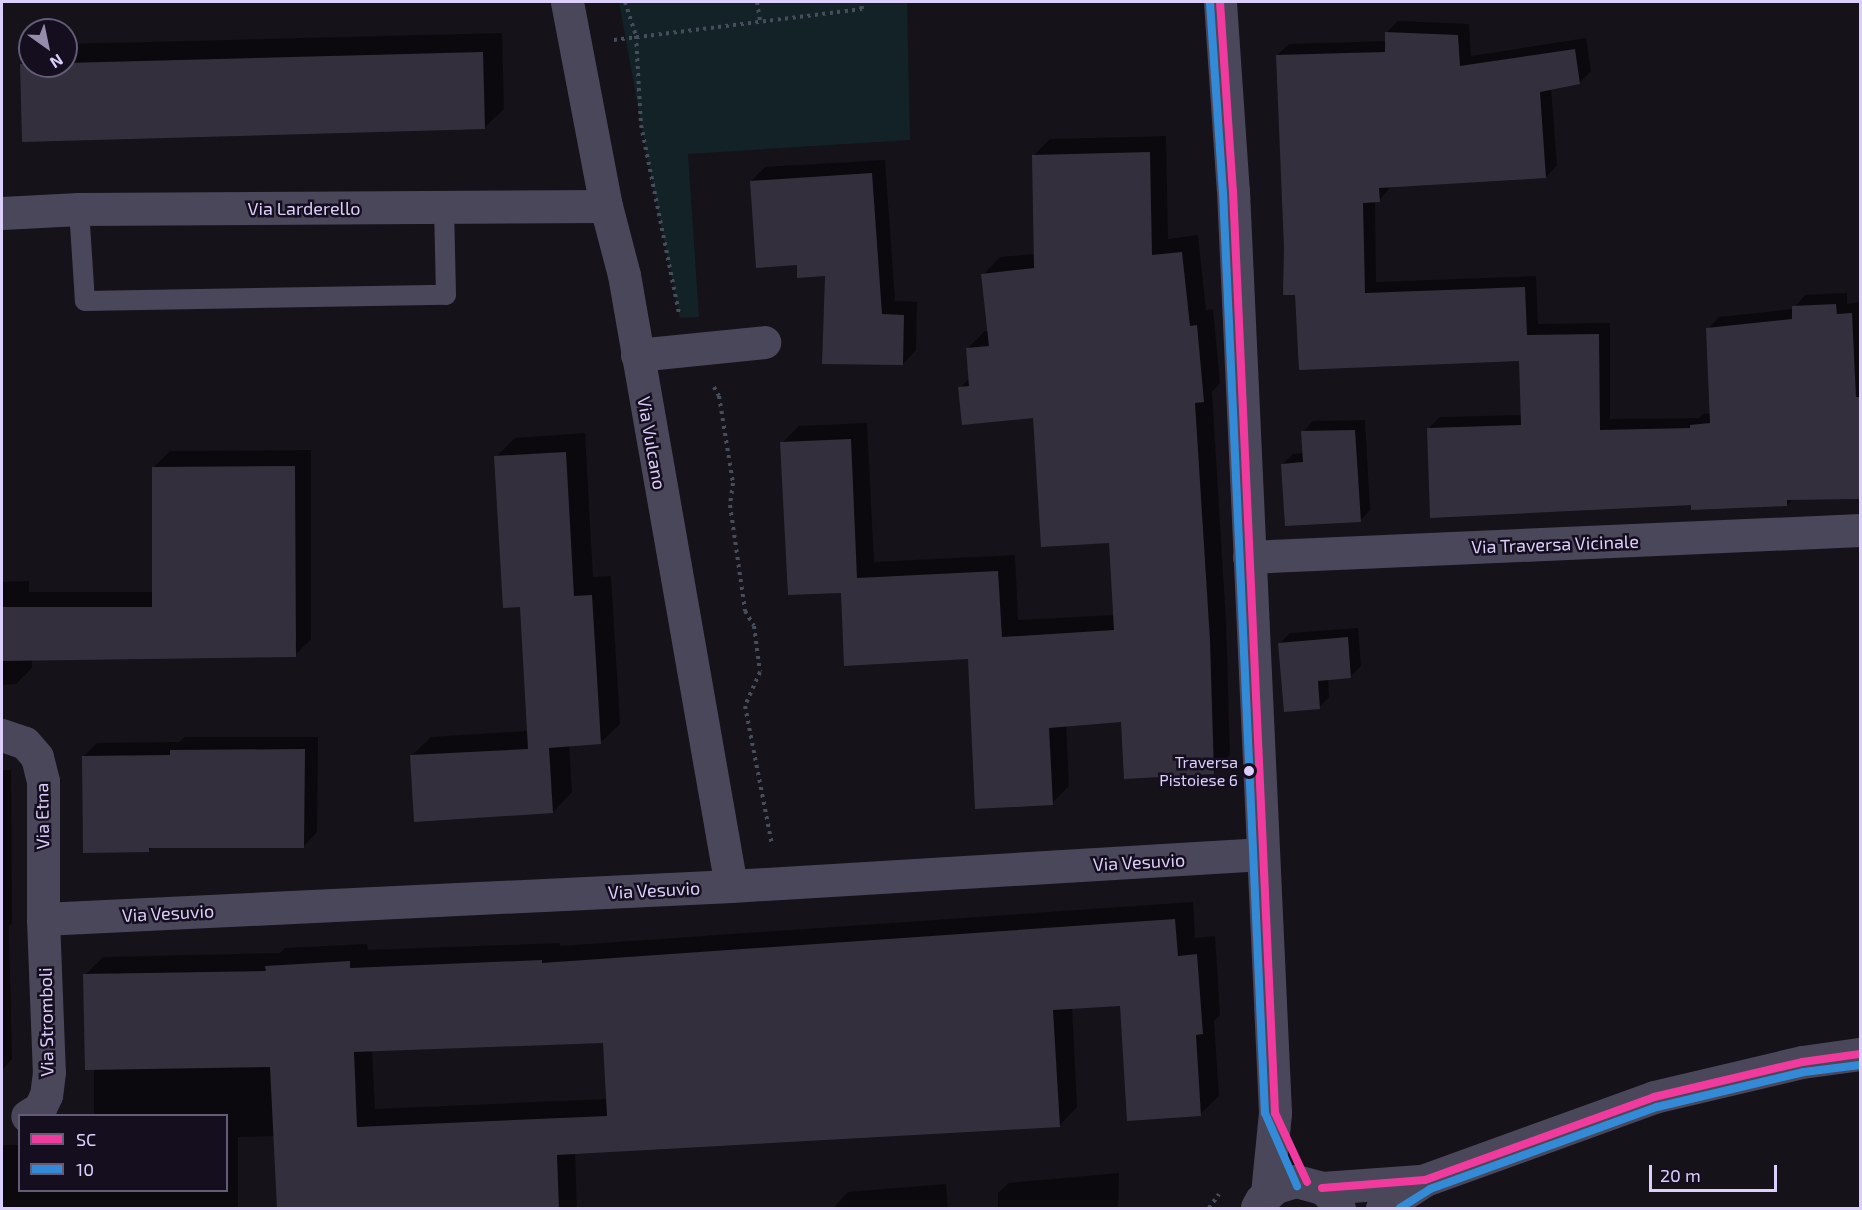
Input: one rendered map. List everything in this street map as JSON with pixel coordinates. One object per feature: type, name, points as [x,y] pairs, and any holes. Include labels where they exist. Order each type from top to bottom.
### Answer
[{"type":"street","name":"Via Vulcano","points":[[567,2],[606,206],[624,275],[730,886]]},
{"type":"street","points":[[1220,2],[1233,191],[1275,1113],[1262,1201]]},
{"type":"street","name":"Via Larderello","points":[[2,213],[79,209],[606,206]]},
{"type":"street","points":[[637,355],[764,342]]},
{"type":"street","name":"Via Traversa Vicinale","points":[[1249,557],[1860,530]]},
{"type":"street","name":"Via Etna","points":[[2,735],[25,743],[37,757],[43,782],[43,919]]},
{"type":"street","name":"Via Vesuvio","points":[[43,919],[730,886],[1263,854]]},
{"type":"street","name":"Via Stromboli","points":[[30,1114],[40,1108],[46,1095],[49,1072],[43,919]]},
{"type":"street","points":[[1262,1201],[1286,1183],[1322,1193],[1425,1180],[1654,1097],[1802,1062],[1860,1054]]},
{"type":"street","points":[[1275,1113],[1322,1193]]},
{"type":"street","points":[[2,1120],[18,1117]]},
{"type":"street","points":[[1382,1209],[1425,1180]]},
{"type":"lane","points":[[79,209],[85,301],[446,295],[444,207]]},
{"type":"path","points":[[625,2],[636,36],[641,125],[682,327],[719,396],[733,483],[730,505],[745,611],[754,626],[760,672],[746,706],[779,883]]},
{"type":"path","points":[[757,2],[760,21]]},
{"type":"path","points":[[575,46],[636,36],[862,9],[861,2]]},
{"type":"shaded area","points":[[619,2],[907,2],[910,140],[688,154],[699,317],[680,318]]},
{"type":"building","points":[[1385,32],[1458,35],[1460,66],[1575,49],[1580,84],[1540,92],[1546,178],[1379,188],[1380,202],[1363,203],[1365,293],[1525,287],[1527,335],[1599,334],[1600,430],[1690,428],[1690,425],[1710,423],[1706,328],[1792,319],[1792,306],[1836,304],[1837,314],[1852,313],[1856,397],[1860,397],[1860,499],[1787,500],[1787,506],[1691,510],[1691,505],[1430,518],[1427,428],[1521,425],[1519,361],[1299,370],[1295,295],[1283,295],[1284,248],[1276,55],[1385,52]]},
{"type":"building","points":[[483,52],[485,129],[22,142],[20,78],[78,78],[78,63]]},
{"type":"building","points":[[1150,152],[1152,255],[1182,252],[1190,326],[1197,325],[1204,402],[1195,403],[1210,640],[1214,774],[1124,779],[1121,722],[1049,728],[1053,805],[975,809],[968,659],[844,666],[841,593],[788,595],[780,442],[851,439],[857,578],[998,571],[1002,637],[1114,630],[1109,543],[1041,547],[1033,418],[962,425],[958,387],[969,386],[966,348],[989,346],[981,274],[1034,268],[1032,155]]},
{"type":"building","points":[[872,173],[882,314],[904,315],[903,365],[822,364],[825,276],[797,278],[797,265],[756,268],[750,181]]},
{"type":"building","points":[[1355,430],[1361,522],[1285,526],[1281,464],[1303,462],[1301,431]]},
{"type":"building","points":[[566,452],[574,596],[592,595],[601,744],[549,748],[553,813],[414,822],[410,755],[528,749],[520,607],[503,608],[494,456]]},
{"type":"building","points":[[295,466],[296,657],[2,661],[2,607],[152,607],[152,467]]},
{"type":"building","points":[[1348,637],[1351,678],[1318,681],[1320,709],[1284,712],[1278,643]]},
{"type":"building","points":[[305,749],[304,848],[149,848],[149,852],[83,853],[82,756],[170,755],[170,750]]},
{"type":"building","points":[[1175,919],[1178,956],[1197,954],[1203,1034],[1196,1035],[1201,1116],[1127,1121],[1120,1006],[1053,1010],[1060,1127],[557,1155],[559,1209],[277,1209],[270,1067],[85,1070],[83,974],[266,971],[265,966],[350,961],[350,968],[542,960],[542,963]],"holes":[[[603,1043],[607,1116],[357,1127],[354,1052]]]},
{"type":"transit line","name":"SC","points":[[1220,2],[1233,191],[1275,1113],[1307,1182]]},
{"type":"transit line","name":"10","points":[[1210,3],[1223,192],[1265,1113],[1297,1186]]},
{"type":"transit line","name":"SC","points":[[1322,1188],[1425,1180],[1654,1097],[1802,1062],[1860,1054]]},
{"type":"transit line","name":"10","points":[[1400,1208],[1430,1189],[1657,1107],[1804,1072],[1860,1065]]},
{"type":"place","name":"Traversa Pistoiese 6","points":[[1249,771]]}]
